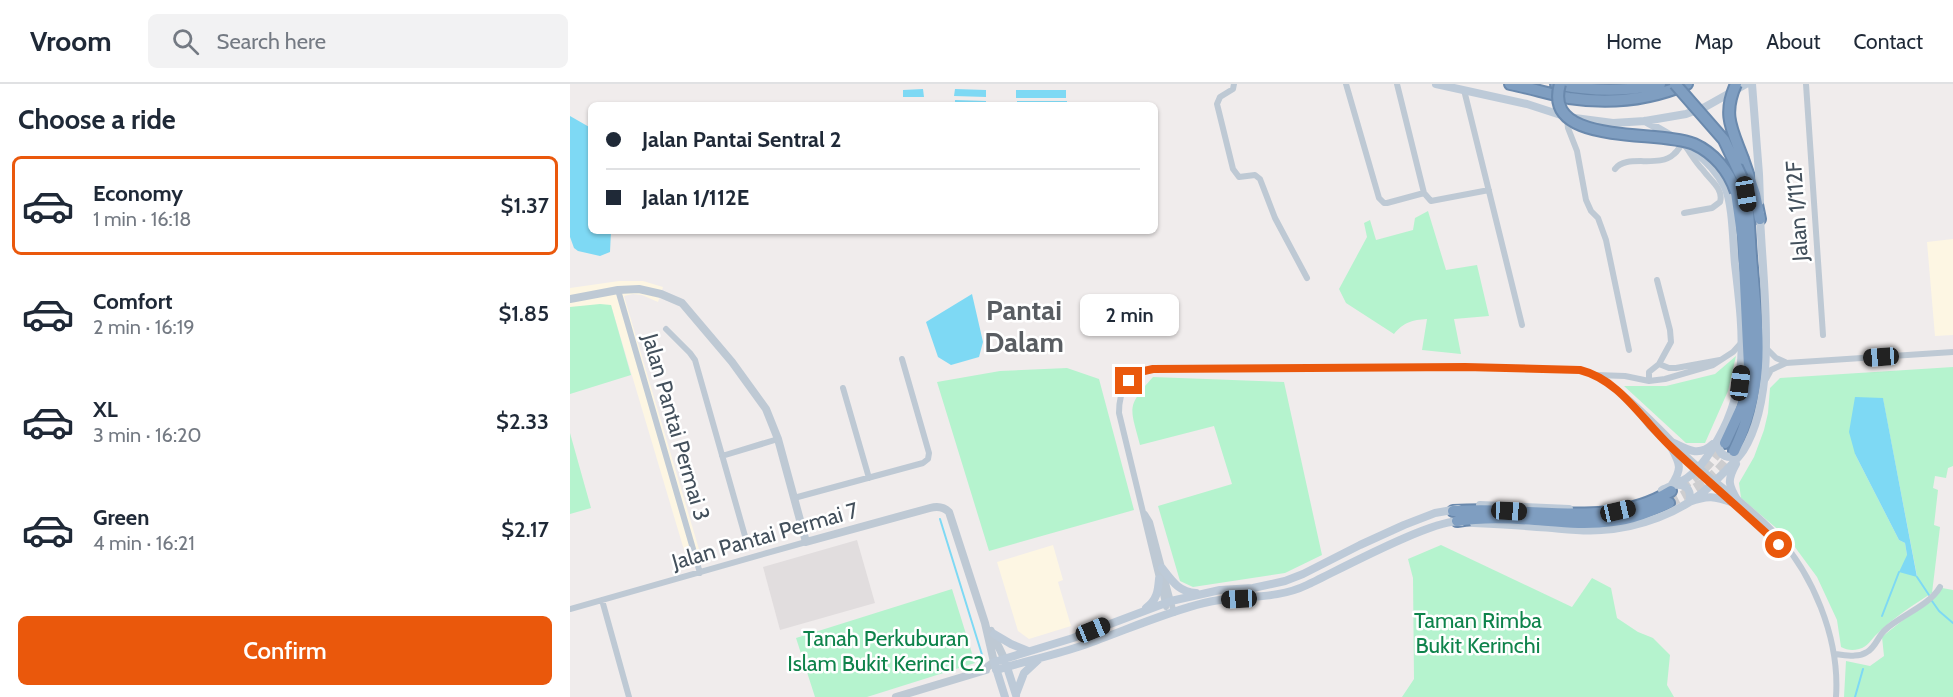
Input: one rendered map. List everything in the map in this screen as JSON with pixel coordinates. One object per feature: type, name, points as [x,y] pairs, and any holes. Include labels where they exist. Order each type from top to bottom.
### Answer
[{"type":"highway","points":[[1510,84],[1571,98],[1619,101],[1663,94],[1687,84]]},
{"type":"highway","points":[[1556,84],[1623,90],[1641,89],[1660,84]]},
{"type":"highway","points":[[1560,84],[1558,98],[1560,108],[1572,122],[1590,129],[1667,137],[1696,145],[1723,167],[1736,192],[1758,332],[1758,368],[1752,406],[1738,450]]},
{"type":"highway","points":[[1675,84],[1724,140],[1742,178],[1748,208],[1748,386],[1742,410],[1721,441]]},
{"type":"highway","points":[[1736,84],[1730,97],[1729,123],[1755,194],[1760,219]]},
{"type":"highway","points":[[1742,338],[1748,258]]},
{"type":"highway","points":[[1748,258],[1765,343]]},
{"type":"highway","points":[[1455,516],[1498,510],[1571,515],[1604,513],[1646,504],[1671,488]]},
{"type":"highway","points":[[1455,516],[1576,523],[1602,522],[1638,516],[1669,503]]},
{"type":"main road","points":[[1436,84],[1527,104],[1567,117],[1613,123],[1645,121],[1686,114],[1705,107],[1746,84]]},
{"type":"main road","points":[[1674,116],[1671,129],[1706,163],[1725,188],[1730,214],[1742,338],[1742,368],[1736,398],[1719,449],[1723,455],[1733,457],[1758,414],[1764,381],[1760,174],[1752,84]]},
{"type":"main road","points":[[1645,121],[1681,141]]},
{"type":"main road","points":[[1672,445],[1697,452],[1721,441]]},
{"type":"main road","points":[[1671,488],[1697,469],[1721,441]]},
{"type":"main road","points":[[1671,488],[1680,466],[1672,445]]},
{"type":"main road","points":[[1689,502],[1714,483],[1738,450]]},
{"type":"main road","points":[[1736,502],[1729,482],[1738,450]]},
{"type":"main road","points":[[1671,488],[1680,484],[1688,489],[1689,502]]},
{"type":"main road","points":[[1005,697],[995,666],[1028,651],[1073,638],[1168,602],[1201,593],[1269,586],[1285,581],[1421,518],[1455,516],[1468,523],[1601,530],[1653,519],[1704,497],[1711,496],[1736,502]]},
{"type":"main road","points":[[1005,662],[1041,657],[1083,646],[1148,620],[1206,602],[1289,592],[1455,516]]},
{"type":"main road","points":[[1359,545],[1366,557]]},
{"type":"main road","points":[[1162,568],[1183,591],[1201,593]]},
{"type":"main road","points":[[1141,612],[1156,598],[1159,579]]},
{"type":"main road","points":[[1285,581],[1289,592]]},
{"type":"main road","points":[[994,634],[1028,651]]},
{"type":"main road","points":[[1016,696],[1024,673],[1041,657]]},
{"type":"main road","points":[[1005,662],[1016,696]]},
{"type":"street","points":[[1234,84],[1233,89],[1220,97],[1216,104],[1233,169],[1239,177],[1255,175],[1260,179],[1275,218],[1307,278]]},
{"type":"street","points":[[1346,84],[1378,198],[1388,203],[1424,193]]},
{"type":"street","points":[[1397,84],[1424,193],[1431,201],[1436,201],[1489,190]]},
{"type":"street","name":"Jalan 1/112F","points":[[1806,84],[1823,335]]},
{"type":"street","points":[[1464,90],[1522,325]]},
{"type":"street","points":[[1567,117],[1568,128],[1577,151],[1586,200],[1591,211],[1598,218],[1606,240],[1629,350]]},
{"type":"street","points":[[1615,169],[1624,162],[1659,161],[1667,158],[1674,155],[1681,141],[1716,185],[1722,197],[1720,202],[1712,208],[1683,213]]},
{"type":"street","points":[[1649,381],[1649,372],[1659,364],[1670,347],[1672,338],[1657,280]]},
{"type":"street","points":[[570,299],[618,290],[639,289],[661,294],[682,303],[766,409],[778,439],[806,542]]},
{"type":"street","name":"Jalan Pantai Permai 3","points":[[618,290],[700,573]]},
{"type":"street","points":[[666,329],[695,360],[745,536]]},
{"type":"street","points":[[1168,602],[1159,579],[1119,413],[1122,389],[1136,376],[1153,369],[1544,368],[1580,370],[1596,375],[1625,376],[1649,381],[1698,371],[1724,359],[1742,338]]},
{"type":"street","points":[[1765,343],[1776,358],[1786,363]]},
{"type":"street","points":[[1764,381],[1771,370],[1786,363],[1953,352]]},
{"type":"street","points":[[794,498],[923,463],[928,459],[929,453],[902,359]]},
{"type":"street","points":[[1659,364],[1676,368],[1724,359]]},
{"type":"street","points":[[1596,375],[1632,404],[1649,426],[1736,502],[1793,556],[1812,588],[1824,615],[1835,654],[1836,697]]},
{"type":"street","points":[[843,388],[869,478]]},
{"type":"street","points":[[722,456],[778,439]]},
{"type":"street","name":"Jalan Pantai Permai 7","points":[[570,609],[935,507],[949,512],[985,623]]},
{"type":"street","points":[[1145,514],[1150,522],[1171,613]]},
{"type":"street","points":[[1835,654],[1853,656],[1868,652],[1883,632],[1914,608],[1926,602],[1940,587]]},
{"type":"street","points":[[602,600],[629,697]]},
{"type":"street","points":[[985,623],[994,634],[1005,662]]},
{"type":"street","points":[[896,697],[995,666],[985,623]]},
{"type":"shaded area","points":[[1953,239],[1953,335],[1935,336],[1927,242]]},
{"type":"shaded area","points":[[619,281],[643,281],[663,287],[658,302],[642,295],[624,296],[701,556],[687,560],[611,305],[570,307],[570,288]]},
{"type":"shaded area","points":[[857,540],[875,603],[780,630],[763,567]]},
{"type":"shaded area","points":[[1053,545],[1063,580],[1058,582],[1071,626],[1029,639],[1018,631],[997,562]]},
{"type":"green space","points":[[1428,211],[1446,270],[1477,265],[1489,316],[1454,319],[1461,354],[1422,350],[1427,319],[1409,322],[1394,334],[1346,303],[1339,289],[1367,237],[1364,223],[1370,220],[1376,240],[1413,230],[1415,218]]},
{"type":"green space","points":[[611,305],[631,375],[570,394],[570,307]]},
{"type":"green space","points":[[1736,356],[1728,391],[1705,443],[1686,443],[1624,386],[1666,386],[1715,374]]},
{"type":"green space","points":[[1953,367],[1953,466],[1948,468],[1946,478],[1935,476],[1933,488],[1938,490],[1934,525],[1940,527],[1932,593],[1896,617],[1867,645],[1859,649],[1850,650],[1841,647],[1837,620],[1817,577],[1789,539],[1741,498],[1739,483],[1754,457],[1764,430],[1770,388],[1780,378]],"holes":[[[1883,399],[1917,577],[1907,555],[1905,543],[1899,540],[1855,454]]]},
{"type":"green space","points":[[1067,368],[1099,379],[1134,510],[989,551],[937,382],[1000,371]]},
{"type":"green space","points":[[1153,377],[1284,382],[1322,555],[1285,573],[1193,587],[1180,581],[1158,506],[1232,484],[1214,426],[1140,445],[1134,423],[1134,402]]},
{"type":"green space","points":[[570,433],[591,508],[570,514]]},
{"type":"green space","name":"Taman Rimba Bukit Kerinchi","points":[[1441,545],[1572,607],[1592,578],[1611,588],[1617,618],[1638,632],[1653,638],[1670,655],[1667,685],[1674,697],[1402,697],[1414,679],[1413,578],[1408,559]]},
{"type":"green space","points":[[1942,588],[1953,590],[1953,697],[1844,697],[1846,661],[1870,666],[1884,656],[1882,637],[1933,599]]},
{"type":"green space","name":"Tanah Perkuburan Islam Bukit Kerinci C2","points":[[952,589],[975,663],[867,697],[815,697],[796,638]]},
{"type":"water","points":[[923,89],[924,97],[903,97],[903,90]]},
{"type":"water","points":[[955,89],[986,90],[986,97],[954,96]]},
{"type":"water","points":[[1016,90],[1066,90],[1066,98],[1016,98]]},
{"type":"water","points":[[955,100],[986,101],[986,102],[955,102]]},
{"type":"water","points":[[1017,101],[1067,101],[1067,102]]},
{"type":"water","points":[[570,116],[588,126],[588,234],[611,234],[610,252],[600,256],[578,251],[574,248],[570,237]]},
{"type":"water","points":[[972,294],[983,342],[979,357],[951,365],[938,357],[926,322]]},
{"type":"water","points":[[1855,397],[1883,398],[1917,577],[1899,572],[1907,555],[1905,543],[1899,540],[1855,454],[1849,432]]},
{"type":"waterway","points":[[940,519],[983,658]]},
{"type":"waterway","points":[[1882,616],[1899,572]]},
{"type":"waterway","points":[[1917,577],[1929,595]]},
{"type":"waterway","points":[[1932,601],[1939,611],[1953,623]]},
{"type":"waterway","points":[[1855,697],[1863,669]]},
{"type":"tunnel","points":[[1680,487],[1704,468],[1724,444]]},
{"type":"tunnel","points":[[1669,503],[1705,482],[1734,451]]},
{"type":"district","name":"Pantai Dalam","points":[[1024,326]]},
{"type":"route","points":[[1129,381],[1144,371],[1153,369],[1465,367],[1566,368],[1588,372],[1610,384],[1632,404],[1649,426],[1671,447],[1779,545]]}]
